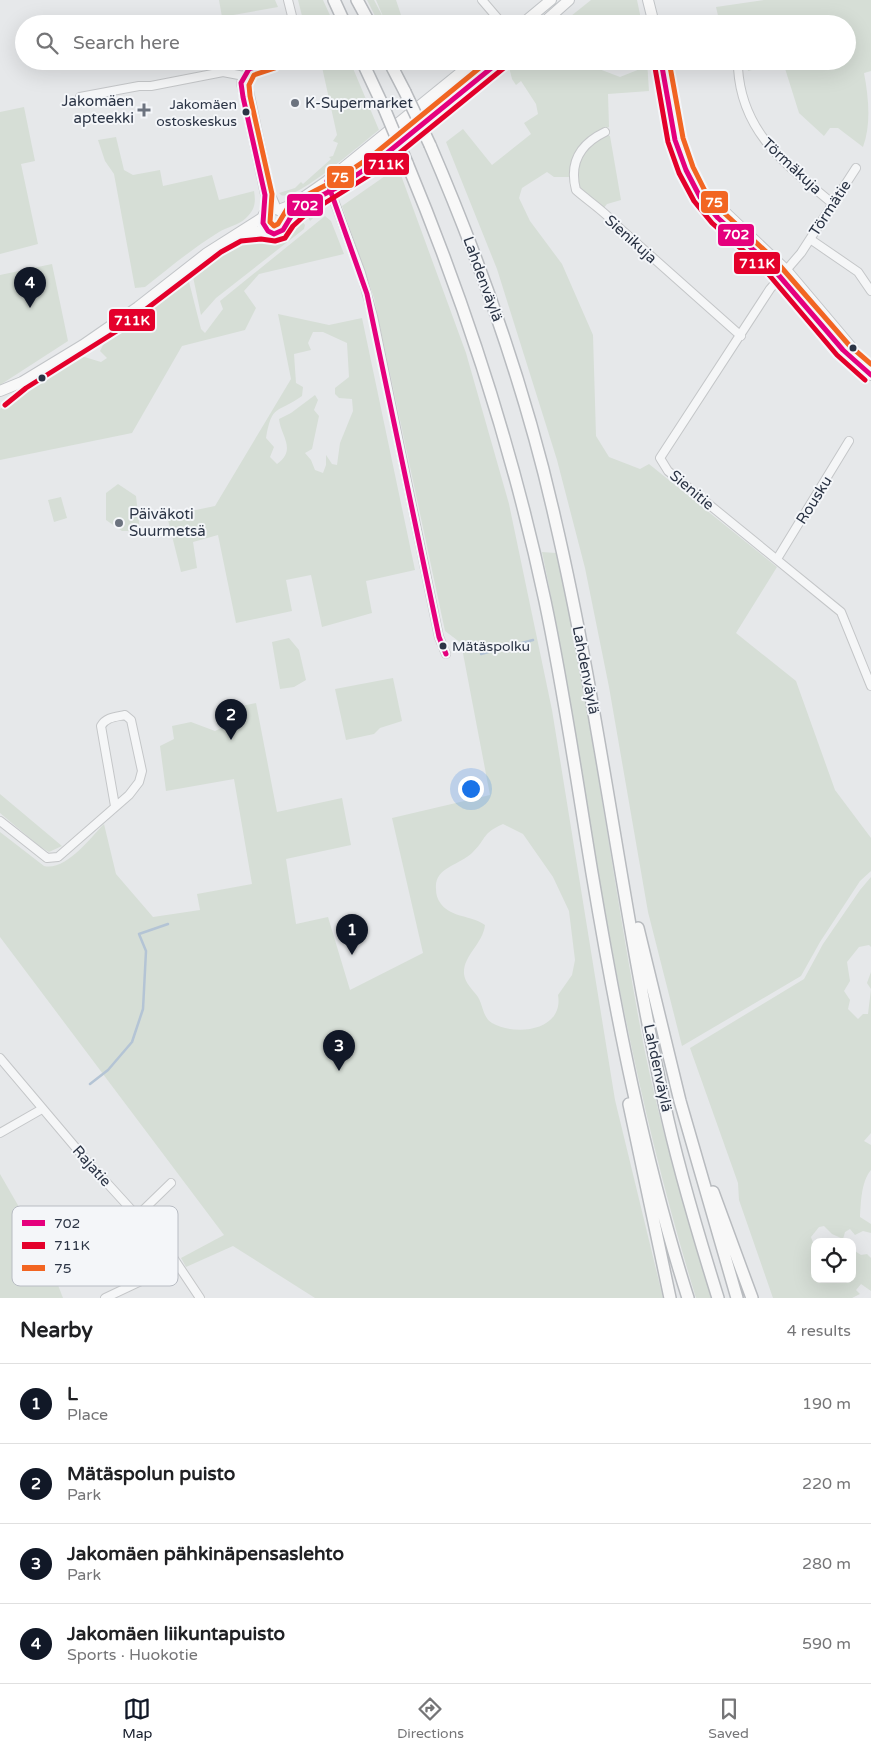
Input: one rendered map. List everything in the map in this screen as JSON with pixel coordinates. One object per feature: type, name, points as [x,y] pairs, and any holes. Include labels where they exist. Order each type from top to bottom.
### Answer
[{"type":"highway","points":[[334,0],[341,15]]},
{"type":"highway","points":[[357,0],[365,15]]},
{"type":"highway","name":"Lahdenväylä","points":[[366,70],[435,231],[485,370],[508,445],[527,523],[562,688],[622,1036],[638,1112],[688,1298]]},
{"type":"highway","name":"Lahdenväylä","points":[[394,70],[430,145],[463,223],[489,294],[534,437],[555,517],[589,680],[664,1104],[718,1298]]},
{"type":"highway","points":[[623,879],[637,924],[680,1101],[737,1298]]},
{"type":"highway","points":[[622,1036],[629,1105],[670,1298]]},
{"type":"highway","points":[[680,1101],[752,1298]]},
{"type":"main road","points":[[533,15],[551,0]]},
{"type":"main road","points":[[552,15],[569,0]]},
{"type":"main road","points":[[648,0],[652,15]]},
{"type":"main road","points":[[655,0],[659,15]]},
{"type":"main road","points":[[239,234],[267,231],[279,233],[287,221],[464,70]]},
{"type":"main road","points":[[0,398],[108,328],[207,253],[239,234],[264,215],[294,204],[376,162],[489,70]]},
{"type":"main road","points":[[662,70],[669,122],[675,142],[694,186],[707,206],[784,274],[852,348],[871,375]]},
{"type":"main road","points":[[278,209],[285,214],[287,221]]},
{"type":"main road","points":[[264,215],[263,226],[267,231]]},
{"type":"main road","points":[[0,391],[22,382]]},
{"type":"street","points":[[288,0],[292,15]]},
{"type":"street","points":[[482,0],[495,15]]},
{"type":"street","points":[[250,70],[244,76],[242,87],[266,199],[264,215]]},
{"type":"street","name":"Törmäkuja","points":[[738,70],[748,114],[762,139],[833,204]]},
{"type":"street","points":[[80,97],[223,72],[244,76]]},
{"type":"street","points":[[244,76],[248,86],[271,195],[278,209]]},
{"type":"street","name":"Sienikuja","points":[[605,132],[592,138],[581,148],[573,167],[576,190],[600,212],[610,217],[615,224],[741,336]]},
{"type":"street","name":"Törmätie","points":[[784,274],[810,239],[856,168]]},
{"type":"street","points":[[329,186],[361,273],[371,309],[439,637],[446,654]]},
{"type":"street","points":[[810,239],[858,272],[871,291]]},
{"type":"street","name":"Sienitie","points":[[784,274],[770,289],[660,458],[668,471],[841,612],[870,683]]},
{"type":"street","name":"Rousku","points":[[777,559],[849,441]]},
{"type":"street","points":[[0,821],[47,858],[58,857],[134,790],[142,771],[131,720],[125,715],[104,721],[100,732],[115,806]]},
{"type":"street","name":"Rajatie","points":[[0,1058],[42,1109],[128,1206]]},
{"type":"street","points":[[0,1133],[42,1109]]},
{"type":"street","points":[[148,1206],[172,1183]]},
{"type":"street","name":"Rajatie","points":[[178,1265],[200,1298]]},
{"type":"street","points":[[108,1297],[131,1286]]},
{"type":"shaded area","points":[[219,0],[275,0],[278,7],[233,15],[222,15]]},
{"type":"shaded area","points":[[298,0],[323,0],[330,15],[302,15]]},
{"type":"shaded area","points":[[367,0],[374,0],[382,15],[374,15]]},
{"type":"shaded area","points":[[376,0],[396,0],[401,15],[382,15]]},
{"type":"shaded area","points":[[591,0],[637,0],[640,15],[572,15]]},
{"type":"shaded area","points":[[764,0],[871,0],[871,71],[864,73],[868,112],[866,139],[863,147],[838,128],[830,128],[824,136],[799,113],[786,70],[856,70],[856,15],[718,15],[716,7]]},
{"type":"shaded area","points":[[323,70],[354,70],[379,130],[315,180],[289,195],[281,195],[279,193],[295,188],[301,182],[303,184],[331,159],[329,157],[333,156],[338,143],[333,141],[337,135]]},
{"type":"shaded area","points":[[469,70],[475,70],[477,73],[428,117],[423,107]]},
{"type":"shaded area","points":[[510,70],[602,70],[620,77],[638,70],[648,70],[649,91],[608,94],[609,127],[594,135],[577,152],[571,168],[571,177],[554,177],[547,172],[522,188],[519,198],[530,221],[562,264],[593,335],[596,436],[609,457],[640,469],[649,464],[777,567],[736,633],[796,681],[835,790],[871,838],[871,871],[860,881],[820,942],[801,976],[682,1046],[648,912],[609,687],[585,568],[557,460],[497,269],[446,142],[463,129],[492,165],[531,134],[524,123],[538,114],[536,104],[521,81],[516,85]]},
{"type":"shaded area","points":[[656,70],[659,70],[683,171],[764,266],[751,257],[712,218],[696,198],[675,158],[663,113]]},
{"type":"shaded area","points":[[24,107],[35,161],[21,164],[38,244],[0,254],[0,112]]},
{"type":"shaded area","points":[[604,134],[610,136],[621,200],[607,204],[603,209],[583,192],[577,181],[575,167],[583,149]]},
{"type":"shaded area","points":[[116,137],[124,170],[133,175],[160,170],[163,186],[212,175],[219,200],[254,191],[255,202],[253,209],[243,220],[209,238],[145,287],[135,288],[114,174],[105,161],[98,140]]},
{"type":"shaded area","points":[[398,167],[466,353],[509,504],[552,710],[615,1100],[663,1298],[315,1298],[233,1246],[186,1267],[181,1258],[224,1235],[0,937],[0,832],[44,866],[52,866],[61,864],[69,859],[104,824],[116,874],[153,917],[200,910],[197,894],[252,884],[234,779],[166,791],[160,746],[174,739],[172,726],[191,722],[215,731],[227,725],[221,710],[256,703],[277,812],[342,798],[351,845],[286,859],[296,924],[328,917],[350,990],[423,953],[392,818],[490,795],[461,643],[445,631],[374,298],[342,206]],"holes":[[[503,824],[523,834],[553,877],[569,911],[575,960],[572,975],[558,995],[558,1007],[554,1016],[546,1023],[525,1030],[502,1027],[489,1021],[485,1015],[480,1000],[464,974],[467,961],[481,938],[485,925],[445,909],[439,900],[436,889],[436,882],[443,871],[473,852],[491,830]]]},
{"type":"shaded area","points":[[325,198],[330,202],[310,221],[304,209]]},
{"type":"shaded area","points":[[297,215],[305,225],[304,229],[216,298],[201,315],[192,272],[223,250],[240,241],[258,236],[277,239],[284,237]]},
{"type":"shaded area","points":[[325,216],[331,221],[344,254],[259,274],[244,291],[256,308],[245,330],[182,346],[132,433],[0,460],[0,409],[3,407],[2,402],[78,355],[101,362],[107,358],[100,351],[104,343],[126,326],[124,323],[187,274],[201,329],[205,333],[223,309],[220,301]]},
{"type":"shaded area","points":[[52,264],[68,341],[0,385],[0,275]]},
{"type":"shaded area","points":[[278,314],[329,325],[362,318],[415,570],[366,581],[372,613],[322,627],[311,575],[286,580],[292,611],[236,623],[218,535],[193,542],[197,568],[181,572],[167,516],[215,506],[291,379]],"holes":[[[313,332],[323,332],[347,343],[349,377],[335,388],[335,394],[339,398],[352,399],[353,411],[340,443],[337,465],[332,464],[326,455],[326,465],[323,473],[315,470],[311,460],[305,453],[312,449],[319,416],[314,410],[318,400],[315,395],[291,413],[279,419],[287,448],[283,458],[277,464],[270,457],[274,447],[266,438],[273,414],[302,396],[303,387],[296,383],[294,354],[311,350],[308,343]]]},
{"type":"shaded area","points":[[118,484],[136,496],[140,531],[122,531],[106,520],[106,493]]},
{"type":"shaded area","points":[[61,497],[67,518],[54,522],[48,500]]},
{"type":"shaded area","points":[[542,552],[556,553],[592,737],[644,1047],[666,1142],[711,1298],[696,1298],[644,1105],[614,959]]},
{"type":"shaded area","points":[[289,638],[299,650],[306,680],[294,687],[280,689],[272,642]]},
{"type":"shaded area","points":[[393,678],[402,721],[380,728],[374,734],[346,740],[335,689]]},
{"type":"shaded area","points":[[0,794],[62,846],[49,852],[39,846],[0,813]]},
{"type":"shaded area","points":[[871,877],[871,947],[869,945],[859,947],[847,962],[850,981],[844,991],[850,1000],[848,1009],[858,1019],[863,1014],[868,1014],[871,989],[871,1133],[864,1141],[871,1145],[871,1170],[863,1186],[860,1217],[871,1224],[871,1233],[863,1231],[855,1235],[850,1229],[845,1232],[843,1238],[841,1238],[832,1234],[824,1226],[819,1227],[811,1237],[811,1283],[856,1283],[856,1252],[861,1255],[867,1254],[871,1258],[871,1291],[861,1284],[856,1290],[860,1294],[852,1298],[773,1298],[739,1200],[738,1183],[690,1048],[804,979],[823,944]]},
{"type":"shaded area","points":[[871,972],[871,989],[867,983]]},
{"type":"shaded area","points":[[0,1174],[18,1206],[12,1206],[12,1286],[58,1286],[63,1298],[0,1298]]},
{"type":"waterway","points":[[481,654],[533,640]]},
{"type":"waterway","points":[[90,1084],[108,1070],[132,1042],[143,1009],[146,951],[139,934],[168,924]]},
{"type":"transit line","name":"702","points":[[248,70],[241,83],[243,97],[265,195],[263,223],[268,231],[274,234],[283,230],[292,215],[309,202],[340,186],[376,162],[489,70]]},
{"type":"transit line","name":"75","points":[[269,70],[254,75],[249,85],[272,194],[270,222],[274,226],[278,224],[287,209],[305,196],[336,180],[372,156],[477,70]]},
{"type":"transit line","name":"711K","points":[[5,405],[26,388],[120,329],[221,252],[241,241],[261,239],[275,241],[285,238],[293,226],[304,216],[381,168],[501,70]]},
{"type":"transit line","name":"711K","points":[[655,70],[668,142],[679,173],[694,201],[712,223],[764,269],[837,355],[865,380]]},
{"type":"transit line","name":"702","points":[[663,70],[675,140],[686,170],[700,197],[718,218],[769,264],[843,350],[871,375]]},
{"type":"transit line","name":"75","points":[[671,70],[683,138],[693,167],[706,193],[723,212],[774,259],[849,345],[871,364]]},
{"type":"transit line","name":"702","points":[[327,181],[367,294],[439,637],[446,654]]},
{"type":"place","name":"K-Supermarket","points":[[295,103]]},
{"type":"place","name":"Jakomäen apteekki","points":[[144,110]]},
{"type":"place","name":"Jakomäen ostoskeskus","points":[[246,112]]},
{"type":"place","name":"Jakomäen liikuntapuisto","points":[[30,308]]},
{"type":"place","name":"Päiväkoti Suurmetsä","points":[[119,523]]},
{"type":"place","name":"Mätäspolku","points":[[443,646]]},
{"type":"place","name":"Mätäspolun puisto","points":[[231,740]]},
{"type":"place","name":"L","points":[[352,955]]},
{"type":"place","name":"Jakomäen pähkinäpensaslehto","points":[[339,1071]]}]
